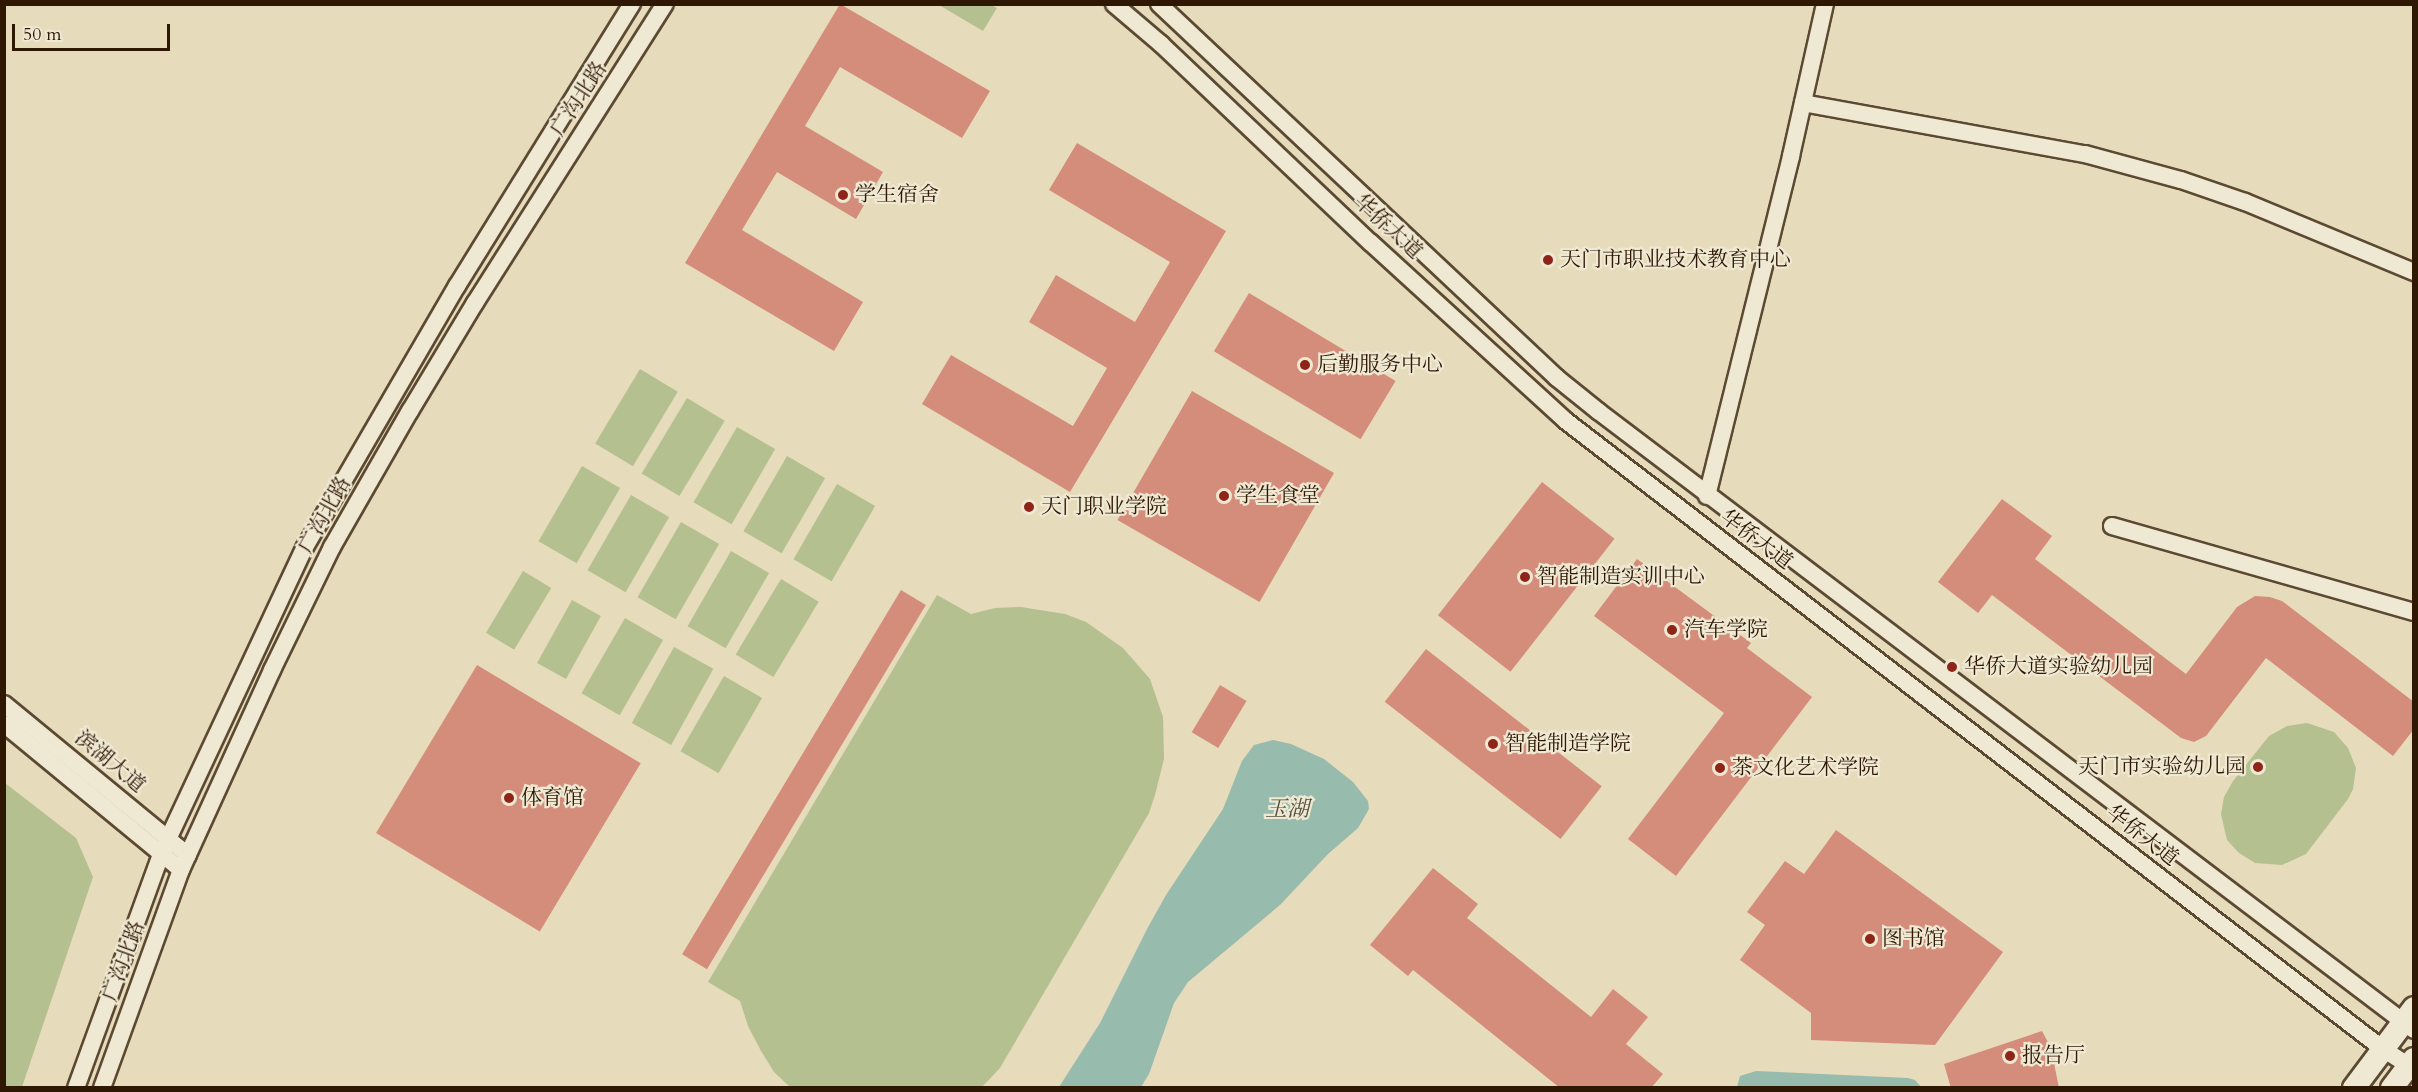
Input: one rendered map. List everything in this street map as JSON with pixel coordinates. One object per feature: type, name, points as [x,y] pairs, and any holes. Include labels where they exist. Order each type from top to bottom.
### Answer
[{"type":"main road","points":[[2354,1088],[2383,1049],[2410,1021]]},
{"type":"main road","points":[[2392,1088],[2411,1063]]},
{"type":"street","name":"广沟北路","points":[[76,1088],[165,846],[305,547],[456,286],[632,4]]},
{"type":"street","name":"广沟北路","points":[[102,1088],[184,862],[272,670],[332,547],[469,313],[665,4]]},
{"type":"street","name":"华侨大道","points":[[1114,4],[1161,44],[1566,421],[2383,1049],[2411,1063]]},
{"type":"street","name":"华侨大道","points":[[1159,4],[1557,378],[1707,496],[2410,1021]]},
{"type":"street","points":[[1707,496],[1825,4]]},
{"type":"street","points":[[1803,103],[2085,154],[2181,180],[2245,202],[2414,272]]},
{"type":"street","points":[[2112,525],[2414,612]]},
{"type":"street","name":"滨湖大道","points":[[4,704],[184,862]]},
{"type":"street","name":"滨湖大道","points":[[4,724],[165,846]]},
{"type":"green space","points":[[939,5],[991,5],[997,8],[983,31]]},
{"type":"green space","points":[[640,369],[678,392],[633,466],[595,444]]},
{"type":"green space","points":[[687,398],[725,421],[679,496],[642,473]]},
{"type":"green space","points":[[737,427],[775,449],[732,524],[694,502]]},
{"type":"green space","points":[[787,456],[825,478],[782,553],[744,531]]},
{"type":"green space","points":[[582,466],[620,488],[577,563],[538,541]]},
{"type":"green space","points":[[837,484],[875,506],[832,581],[794,559]]},
{"type":"green space","points":[[631,495],[669,517],[626,592],[588,570]]},
{"type":"green space","points":[[681,522],[719,544],[676,619],[638,597]]},
{"type":"green space","points":[[731,551],[769,573],[726,648],[688,626]]},
{"type":"green space","points":[[523,571],[551,588],[514,650],[486,633]]},
{"type":"green space","points":[[781,579],[819,602],[773,677],[736,654]]},
{"type":"green space","points":[[937,595],[971,614],[995,608],[1021,607],[1065,614],[1086,622],[1123,648],[1150,679],[1163,717],[1164,759],[1155,795],[1149,813],[1000,1068],[982,1087],[790,1087],[774,1072],[761,1051],[748,1026],[740,1001],[708,982]]},
{"type":"green space","points":[[572,600],[601,616],[566,679],[537,663]]},
{"type":"green space","points":[[625,618],[663,640],[620,715],[582,693]]},
{"type":"green space","points":[[674,647],[713,669],[671,745],[632,723]]},
{"type":"green space","points":[[724,676],[762,698],[719,773],[680,751]]},
{"type":"green space","points":[[2307,723],[2334,732],[2348,748],[2356,768],[2353,789],[2348,799],[2306,854],[2282,865],[2255,863],[2239,853],[2227,840],[2221,814],[2224,797],[2233,781],[2269,736],[2287,726]]},
{"type":"green space","points":[[5,783],[76,838],[93,877],[22,1087],[5,1087]]},
{"type":"water","name":"玉湖","points":[[1273,740],[1291,744],[1324,759],[1353,782],[1368,801],[1369,809],[1358,828],[1328,854],[1280,905],[1188,982],[1174,1003],[1149,1074],[1141,1087],[1059,1087],[1100,1023],[1166,895],[1223,809],[1242,761],[1254,745]]},
{"type":"water","points":[[1756,1071],[1908,1078],[1915,1080],[1921,1087],[1737,1087],[1740,1076]]},
{"type":"building","name":"学生宿舍","points":[[840,4],[990,91],[962,138],[840,67],[805,126],[883,172],[856,219],[777,172],[742,230],[863,302],[834,351],[685,263]]},
{"type":"building","points":[[1077,143],[1226,231],[1070,492],[922,404],[951,355],[1073,426],[1107,368],[1029,322],[1056,275],[1135,322],[1170,262],[1049,190]]},
{"type":"building","name":"后勤服务中心","points":[[1249,293],[1396,381],[1361,439],[1214,351]]},
{"type":"building","name":"学生食堂","points":[[1192,391],[1334,473],[1260,602],[1118,520]]},
{"type":"building","name":"智能制造实训中心","points":[[1542,482],[1614,539],[1510,672],[1438,615]]},
{"type":"building","points":[[2002,499],[2052,536],[2035,559],[2186,674],[2237,607],[2255,596],[2270,597],[2282,601],[2414,702],[2414,729],[2393,756],[2266,658],[2206,736],[2194,742],[2181,738],[1992,595],[1978,613],[1938,582]]},
{"type":"building","points":[[1637,559],[1751,643],[1747,648],[1812,697],[1676,876],[1628,839],[1724,713],[1594,616]]},
{"type":"building","points":[[901,590],[926,605],[707,969],[682,954]]},
{"type":"building","name":"智能制造学院","points":[[1426,649],[1602,786],[1560,839],[1385,702]]},
{"type":"building","name":"体育馆","points":[[477,665],[641,763],[540,931],[376,833]]},
{"type":"building","points":[[1220,685],[1247,701],[1218,748],[1192,732]]},
{"type":"building","name":"图书馆","points":[[1836,830],[2003,952],[1935,1045],[1811,1040],[1811,1013],[1740,960],[1765,925],[1747,912],[1785,861],[1804,874]]},
{"type":"building","points":[[1433,868],[1478,904],[1467,918],[1591,1017],[1613,989],[1648,1017],[1626,1044],[1663,1074],[1651,1088],[1560,1088],[1413,970],[1408,976],[1370,945]]},
{"type":"building","name":"报告厅","points":[[2042,1031],[2051,1048],[2059,1088],[1951,1088],[1944,1064]]},
{"type":"place","name":"学生宿舍","points":[[843,195]]},
{"type":"place","name":"天门市职业技术教育中心","points":[[1548,260]]},
{"type":"place","name":"后勤服务中心","points":[[1305,365]]},
{"type":"place","name":"学生食堂","points":[[1224,496]]},
{"type":"place","name":"天门职业学院","points":[[1029,507]]},
{"type":"place","name":"智能制造实训中心","points":[[1525,577]]},
{"type":"place","name":"汽车学院","points":[[1672,630]]},
{"type":"place","name":"华侨大道实验幼儿园","points":[[1952,667]]},
{"type":"place","name":"智能制造学院","points":[[1493,744]]},
{"type":"place","name":"天门市实验幼儿园","points":[[2258,767]]},
{"type":"place","name":"茶文化艺术学院","points":[[1720,768]]},
{"type":"place","name":"体育馆","points":[[509,798]]},
{"type":"place","name":"图书馆","points":[[1870,939]]},
{"type":"place","name":"报告厅","points":[[2010,1056]]}]
